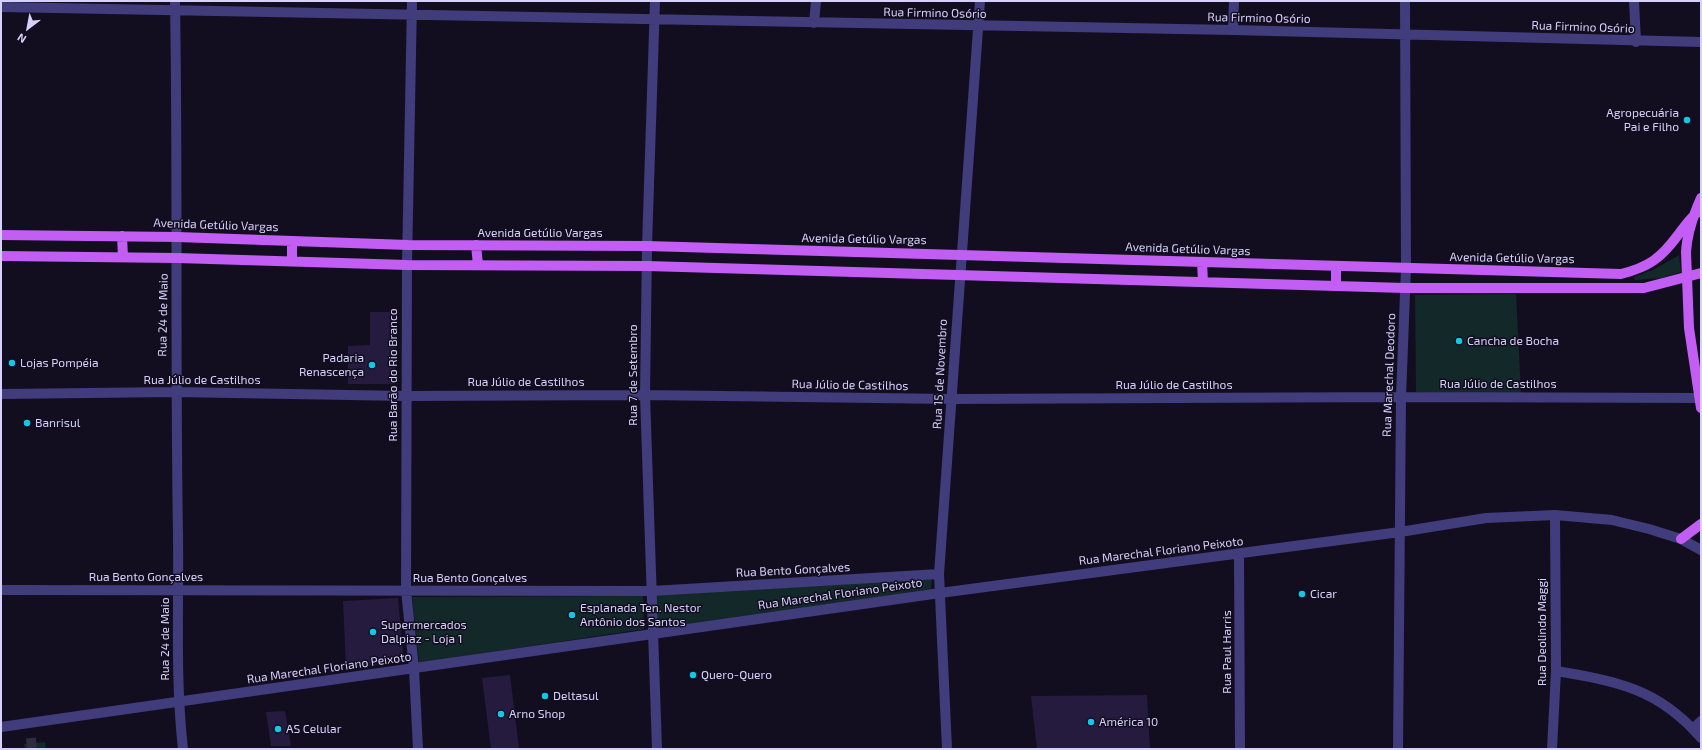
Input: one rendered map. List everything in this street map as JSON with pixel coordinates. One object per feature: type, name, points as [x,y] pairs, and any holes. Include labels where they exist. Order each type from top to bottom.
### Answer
[{"type":"main road","points":[[1701,198],[1687,241],[1689,328],[1698,398],[1701,408]]},
{"type":"main road","name":"Avenida Getúlio Vargas","points":[[1,235],[177,237],[408,245],[647,246],[1620,274],[1641,269],[1658,258],[1674,241],[1697,212]]},
{"type":"main road","points":[[122,236],[123,257]]},
{"type":"main road","points":[[292,241],[292,261]]},
{"type":"main road","points":[[476,246],[478,265]]},
{"type":"main road","points":[[1,256],[177,258],[407,265],[647,266],[1405,288],[1644,288],[1701,273]]},
{"type":"main road","points":[[1202,262],[1203,282]]},
{"type":"main road","points":[[1336,266],[1336,286]]},
{"type":"main road","points":[[1556,289],[1557,272]]},
{"type":"main road","points":[[1681,539],[1701,524]]},
{"type":"street","name":"Rua Barão do Rio Branco","points":[[412,1],[407,265],[406,590],[414,669],[418,749]]},
{"type":"street","name":"Rua 7 de Setembro","points":[[655,1],[647,246],[645,395],[656,749]]},
{"type":"street","points":[[814,23],[816,1]]},
{"type":"street","name":"Rua 15 de Novembro","points":[[947,749],[939,574],[952,399],[959,274],[980,1]]},
{"type":"street","points":[[1233,30],[1234,1]]},
{"type":"street","name":"Rua Marechal Deodoro","points":[[1398,749],[1401,397],[1406,268],[1405,1]]},
{"type":"street","points":[[1634,1],[1636,42]]},
{"type":"street","name":"Rua Firmino Osório","points":[[1,7],[175,6],[411,16],[1233,30],[1636,42],[1701,42]]},
{"type":"street","name":"Rua 24 de Maio","points":[[175,6],[177,237],[175,392],[179,590],[178,703],[183,749]]},
{"type":"street","name":"Rua Júlio de Castilhos","points":[[1,394],[175,392],[406,396],[645,395],[952,399],[1401,397],[1698,398]]},
{"type":"street","name":"Rua Marechal Floriano Peixoto","points":[[1,727],[178,703],[940,593],[1400,532],[1486,518],[1555,515],[1612,520],[1681,539],[1698,547]]},
{"type":"street","name":"Rua Deolindo Maggi","points":[[1552,749],[1556,671],[1555,515]]},
{"type":"street","name":"Rua Paul Harris","points":[[1239,554],[1240,749]]},
{"type":"street","name":"Rua Bento Gonçalves","points":[[1,590],[652,591],[939,574]]},
{"type":"street","points":[[1556,671],[1612,681],[1633,687],[1666,706],[1693,729],[1701,738]]},
{"type":"street","points":[[1693,729],[1701,721]]},
{"type":"green space","points":[[1679,255],[1681,272],[1661,278],[1635,280],[1634,277],[1655,269]]},
{"type":"green space","points":[[1516,294],[1521,393],[1416,392],[1415,295]]},
{"type":"green space","points":[[932,579],[931,589],[656,631],[657,594]]},
{"type":"green space","points":[[643,596],[644,629],[419,663],[412,597]]},
{"type":"green space","points":[[45,742],[46,749],[25,749],[24,744]]},
{"type":"building","name":"Padaria Renascença","points":[[370,312],[395,312],[396,384],[348,384],[348,346],[370,345]]},
{"type":"building","name":"Supermercados Dalpiaz - Loja 1","points":[[398,598],[404,662],[346,668],[343,601]]},
{"type":"building","name":"Arno Shop","points":[[510,675],[519,749],[491,749],[482,678]]},
{"type":"building","name":"América 10","points":[[1147,695],[1150,749],[1037,749],[1031,696]]},
{"type":"building","name":"AS Celular","points":[[285,711],[291,746],[271,746],[266,712]]},
{"type":"tunnel","points":[[31,738],[32,749]]},
{"type":"place","name":"Agropecuária Pai e Filho","points":[[1687,120]]},
{"type":"place","name":"Cancha de Bocha","points":[[1459,341]]},
{"type":"place","name":"Lojas Pompéia","points":[[12,363]]},
{"type":"place","name":"Padaria Renascença","points":[[372,365]]},
{"type":"place","name":"Banrisul","points":[[27,423]]},
{"type":"place","name":"Cicar","points":[[1302,594]]},
{"type":"place","name":"Esplanada Ten. Nestor Antônio dos Santos","points":[[572,615]]},
{"type":"place","name":"Supermercados Dalpiaz - Loja 1","points":[[373,632]]},
{"type":"place","name":"Quero-Quero","points":[[693,675]]},
{"type":"place","name":"Deltasul","points":[[545,696]]},
{"type":"place","name":"Arno Shop","points":[[501,714]]},
{"type":"place","name":"América 10","points":[[1091,722]]},
{"type":"place","name":"AS Celular","points":[[278,729]]}]
